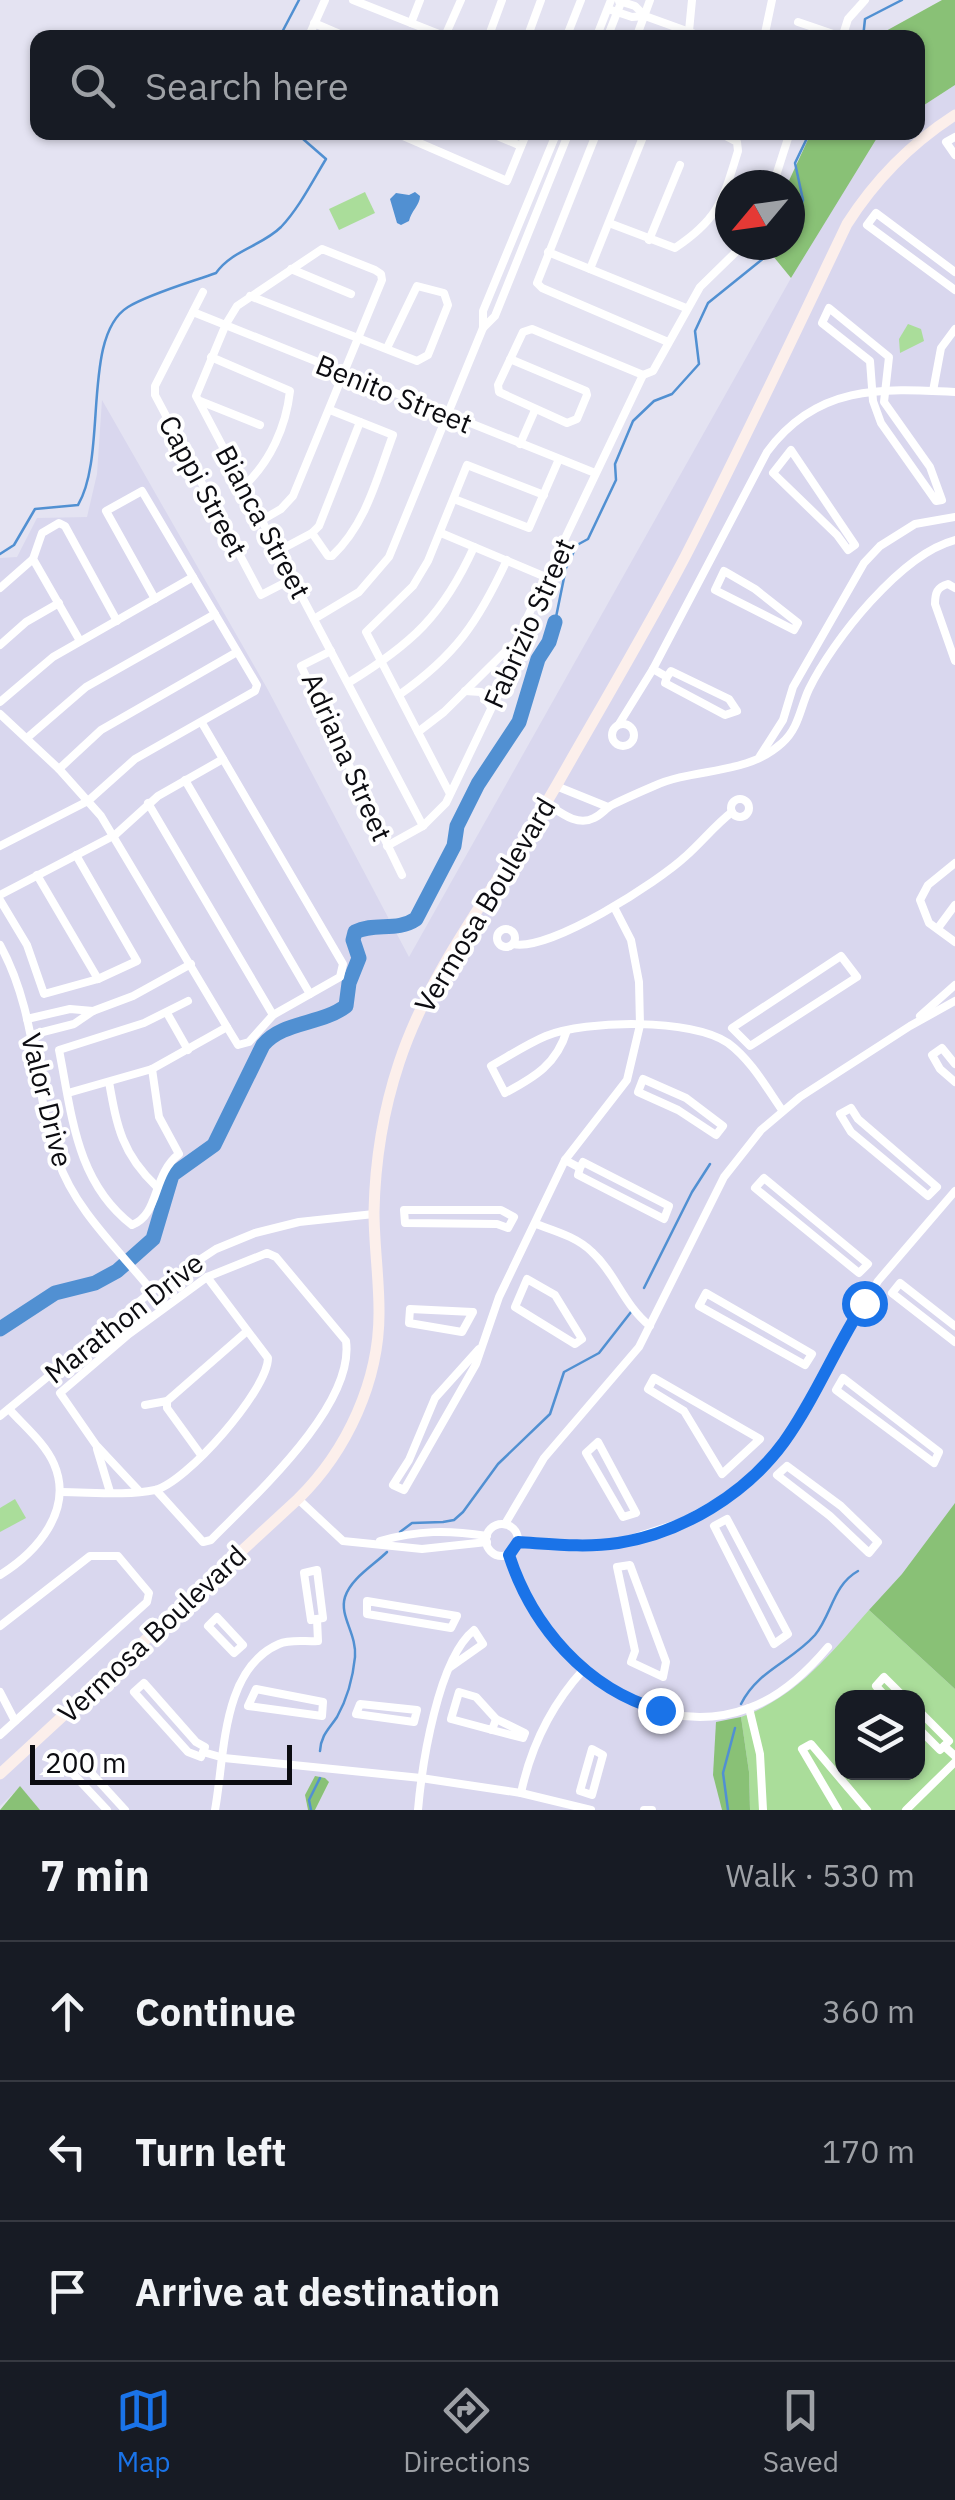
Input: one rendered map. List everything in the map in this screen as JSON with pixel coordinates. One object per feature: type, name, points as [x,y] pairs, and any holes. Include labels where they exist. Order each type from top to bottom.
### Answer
[{"type":"main road","name":"Vermosa Boulevard","points":[[925,138],[955,115]]},
{"type":"main road","name":"Vermosa Boulevard","points":[[0,1774],[298,1500],[322,1474],[341,1444],[367,1387],[380,1312],[374,1214],[384,1118],[412,1028],[444,964],[546,803],[684,559],[847,224],[869,190],[922,140]]},
{"type":"street","points":[[311,30],[325,0]]},
{"type":"street","points":[[354,0],[378,4],[430,30]]},
{"type":"street","points":[[411,22],[420,0]]},
{"type":"street","points":[[450,30],[461,0]]},
{"type":"street","points":[[491,30],[502,0]]},
{"type":"street","points":[[529,30],[541,0]]},
{"type":"street","points":[[569,30],[582,0]]},
{"type":"street","points":[[639,30],[650,0]]},
{"type":"street","points":[[689,30],[692,0]]},
{"type":"street","points":[[766,30],[772,0]]},
{"type":"street","points":[[845,30],[852,11],[865,0]]},
{"type":"street","points":[[615,2],[635,6],[645,16]]},
{"type":"street","points":[[611,30],[618,12],[615,2]]},
{"type":"street","points":[[600,30],[615,2]]},
{"type":"street","points":[[618,12],[645,16],[686,30]]},
{"type":"street","points":[[798,22],[821,30]]},
{"type":"street","points":[[314,23],[331,30]]},
{"type":"street","points":[[955,137],[946,142],[955,155]]},
{"type":"street","points":[[413,140],[508,180],[524,140]]},
{"type":"street","points":[[507,140],[522,146]]},
{"type":"street","points":[[484,328],[484,311],[554,140]]},
{"type":"street","points":[[314,619],[358,592],[381,570],[484,328],[495,316],[566,140]]},
{"type":"street","points":[[594,140],[537,282],[542,288],[668,342]]},
{"type":"street","points":[[590,269],[643,140]]},
{"type":"street","points":[[608,223],[675,248],[719,210],[738,150],[733,140]]},
{"type":"street","points":[[778,170],[787,140]]},
{"type":"street","points":[[648,240],[680,165]]},
{"type":"street","points":[[955,272],[876,213],[867,225],[955,290]]},
{"type":"street","points":[[260,426],[199,400],[196,390],[236,306],[322,248],[381,274],[293,496],[262,520]]},
{"type":"street","points":[[548,252],[686,308]]},
{"type":"street","name":"Fabrizio Street","points":[[387,846],[438,814],[492,707],[516,642],[643,375],[653,370],[700,287],[728,260]]},
{"type":"street","points":[[291,269],[351,294]]},
{"type":"street","points":[[250,296],[357,338],[387,348],[423,360],[448,298],[417,286],[387,348]]},
{"type":"street","points":[[492,290],[504,295]]},
{"type":"street","name":"Cappi Street","points":[[202,292],[154,395],[261,595],[292,579]]},
{"type":"street","points":[[829,308],[886,353],[890,364],[884,402],[930,467],[942,500],[936,502],[881,423],[872,390],[870,361],[822,323],[829,308]]},
{"type":"street","name":"Benito Street","points":[[193,312],[595,473]]},
{"type":"street","points":[[510,359],[582,387],[587,396],[572,422],[499,392],[498,385],[510,359],[523,332],[528,329],[643,375]]},
{"type":"street","points":[[933,391],[941,348],[955,329]]},
{"type":"street","points":[[212,357],[290,392],[279,434],[261,470],[244,486]]},
{"type":"street","points":[[620,724],[767,452],[781,433],[816,408],[872,390],[955,392]]},
{"type":"street","name":"Bianca Street","points":[[199,400],[423,826]]},
{"type":"street","points":[[873,402],[884,402]]},
{"type":"street","points":[[312,533],[324,554],[332,556],[350,539],[393,435],[330,410]]},
{"type":"street","points":[[520,444],[535,410]]},
{"type":"street","points":[[278,551],[312,533],[325,516],[360,422]]},
{"type":"street","points":[[790,450],[855,545],[848,550],[774,473],[781,461],[790,450]]},
{"type":"street","points":[[767,452],[781,461]]},
{"type":"street","points":[[454,500],[529,528],[558,460]]},
{"type":"street","points":[[449,792],[366,632],[412,586],[440,533],[467,465],[544,495]]},
{"type":"street","points":[[0,846],[88,801],[135,759],[255,691],[257,686],[142,491],[106,511],[156,599]]},
{"type":"street","points":[[758,758],[783,720],[793,686],[864,564],[880,546],[916,524],[955,517]]},
{"type":"street","points":[[0,588],[33,559],[42,533],[60,523],[117,621]]},
{"type":"street","points":[[440,533],[548,578]]},
{"type":"street","points":[[546,803],[584,822],[676,776],[737,767],[780,745],[793,732],[807,692],[853,620],[928,551],[955,540]]},
{"type":"street","points":[[348,684],[382,663],[440,611],[474,546]]},
{"type":"street","points":[[33,559],[80,641]]},
{"type":"street","points":[[399,696],[432,672],[459,644],[483,611],[507,560]]},
{"type":"street","points":[[724,571],[755,588],[798,623],[794,630],[715,590],[720,581],[724,571]]},
{"type":"street","points":[[703,573],[720,581]]},
{"type":"street","points":[[0,702],[53,657],[193,577]]},
{"type":"street","points":[[955,588],[941,586],[935,594],[955,662]]},
{"type":"street","points":[[0,646],[26,622],[59,604]]},
{"type":"street","points":[[838,610],[853,620]]},
{"type":"street","points":[[28,738],[86,687],[215,614]]},
{"type":"street","points":[[418,732],[516,642]]},
{"type":"street","name":"Adriana Street","points":[[331,651],[301,666],[402,875]]},
{"type":"street","points":[[59,769],[101,730],[237,652]]},
{"type":"street","points":[[652,668],[667,677]]},
{"type":"street","points":[[670,671],[729,699],[737,711],[725,715],[665,683],[667,677],[670,671]]},
{"type":"street","points":[[793,686],[807,692]]},
{"type":"street","points":[[465,691],[481,692],[492,707]]},
{"type":"street","points":[[0,714],[59,769],[115,835],[238,1045],[249,1042],[274,1016],[340,977],[342,964],[202,723]]},
{"type":"street","points":[[76,855],[137,961],[98,979],[44,994],[27,944],[0,897],[37,875],[76,855],[115,835],[148,803],[223,759]]},
{"type":"street","points":[[185,780],[310,994]]},
{"type":"street","points":[[556,786],[608,807]]},
{"type":"street","points":[[148,803],[274,1016]]},
{"type":"street","points":[[514,944],[541,942],[614,907],[686,857],[732,812]]},
{"type":"street","points":[[955,863],[928,885],[920,900],[928,923],[955,942]]},
{"type":"street","points":[[37,875],[98,979]]},
{"type":"street","points":[[938,928],[955,905]]},
{"type":"street","points":[[479,1349],[446,1384],[393,1485],[404,1490],[446,1420],[476,1364],[504,1287],[566,1160],[627,1080],[640,1025],[639,982],[630,940],[614,907]]},
{"type":"street","name":"Valor Drive","points":[[0,945],[16,980],[27,1019],[62,1171],[76,1197],[152,1290]]},
{"type":"street","points":[[840,956],[856,977],[750,1046],[742,1039],[732,1028],[840,956]]},
{"type":"street","points":[[31,1035],[74,1024],[93,1010],[133,996],[191,964]]},
{"type":"street","points":[[910,1026],[955,985]]},
{"type":"street","points":[[487,1539],[492,1528],[504,1524],[544,1458],[639,1347],[724,1177],[782,1110],[955,1000]]},
{"type":"street","points":[[152,1068],[159,1117],[179,1154],[161,1174],[150,1210],[142,1221],[132,1225],[94,1182],[83,1160],[60,1050],[125,1031],[188,1001]]},
{"type":"street","points":[[27,1019],[70,1008],[93,1010]]},
{"type":"street","points":[[167,1013],[188,1050]]},
{"type":"street","points":[[567,1030],[553,1062],[505,1094],[490,1066],[545,1036],[567,1030],[640,1025],[700,1030],[731,1045],[747,1060],[782,1110]]},
{"type":"street","points":[[68,1093],[152,1068],[227,1027]]},
{"type":"street","points":[[731,1045],[742,1039]]},
{"type":"street","points":[[955,1064],[942,1048],[932,1055],[955,1082]]},
{"type":"street","points":[[643,1079],[686,1098],[723,1126],[716,1136],[678,1110],[638,1092],[640,1085],[643,1079]]},
{"type":"street","points":[[627,1080],[640,1085]]},
{"type":"street","points":[[110,1082],[120,1135],[136,1168],[156,1187]]},
{"type":"street","points":[[850,1108],[936,1186],[933,1190],[928,1196],[851,1132],[840,1114],[850,1108]]},
{"type":"street","points":[[566,1160],[580,1168]]},
{"type":"street","points":[[583,1162],[668,1206],[664,1218],[578,1175],[580,1168],[583,1162]]},
{"type":"street","points":[[764,1178],[868,1264],[863,1268],[859,1273],[754,1188],[764,1178]]},
{"type":"street","points":[[518,1542],[572,1546],[618,1543],[682,1522],[739,1490],[784,1442],[880,1279],[951,1197],[933,1190]]},
{"type":"street","points":[[404,1210],[501,1210],[514,1217],[511,1223],[508,1228],[497,1224],[404,1223],[404,1210]]},
{"type":"street","name":"Marathon Drive","points":[[0,1416],[152,1290],[216,1248],[299,1222],[374,1214]]},
{"type":"street","points":[[511,1223],[530,1234]]},
{"type":"street","points":[[536,1224],[592,1251],[627,1304],[650,1326]]},
{"type":"street","points":[[140,1491],[96,1444],[60,1393],[129,1334],[207,1277],[266,1253],[276,1257],[346,1340],[348,1354],[343,1372],[323,1414],[302,1445],[212,1540],[203,1542],[156,1490]]},
{"type":"street","points":[[863,1268],[895,1289]]},
{"type":"street","points":[[62,1492],[156,1490],[176,1482],[248,1405],[268,1368],[268,1358],[207,1277]]},
{"type":"street","points":[[526,1278],[555,1294],[582,1339],[575,1344],[515,1307],[520,1294],[526,1278]]},
{"type":"street","points":[[955,1326],[900,1284],[892,1293],[955,1342]]},
{"type":"street","points":[[504,1287],[520,1294]]},
{"type":"street","points":[[706,1293],[812,1354],[808,1360],[805,1365],[700,1306],[706,1293]]},
{"type":"street","points":[[410,1309],[473,1312],[467,1323],[462,1332],[410,1322],[410,1309]]},
{"type":"street","points":[[467,1323],[487,1327]]},
{"type":"street","points":[[145,1405],[167,1401],[246,1332]]},
{"type":"street","points":[[808,1360],[840,1384]]},
{"type":"street","points":[[654,1378],[760,1439],[741,1458],[722,1474],[684,1410],[648,1389],[654,1378]]},
{"type":"street","points":[[843,1378],[939,1452],[934,1463],[836,1390],[840,1384],[843,1378]]},
{"type":"street","points":[[167,1401],[167,1408],[201,1455]]},
{"type":"street","points":[[431,1408],[446,1420]]},
{"type":"street","points":[[0,1575],[22,1561],[52,1524],[62,1492],[54,1463],[9,1409]]},
{"type":"street","points":[[598,1442],[636,1513],[629,1515],[623,1517],[586,1453],[598,1442]]},
{"type":"street","points":[[96,1444],[110,1492]]},
{"type":"street","points":[[741,1458],[754,1476]]},
{"type":"street","points":[[769,1460],[782,1470]]},
{"type":"street","points":[[787,1466],[878,1542],[869,1553],[830,1516],[777,1475],[782,1470],[787,1466]]},
{"type":"street","points":[[298,1500],[343,1541],[422,1549],[487,1539]]},
{"type":"street","points":[[713,1506],[721,1522]]},
{"type":"street","points":[[629,1515],[636,1538]]},
{"type":"street","points":[[727,1520],[788,1634],[774,1644],[714,1526],[721,1522],[727,1520]]},
{"type":"street","points":[[504,1524],[516,1532],[518,1542],[509,1555]]},
{"type":"street","points":[[376,1542],[414,1531],[444,1530],[487,1539]]},
{"type":"street","points":[[487,1539],[495,1554],[509,1555]]},
{"type":"street","points":[[618,1543],[623,1566]]},
{"type":"street","points":[[509,1555],[538,1618],[584,1669],[620,1694],[660,1710],[704,1715],[749,1708],[792,1682],[828,1647]]},
{"type":"street","points":[[0,1626],[90,1556],[118,1556],[149,1593],[147,1602],[0,1735]]},
{"type":"street","points":[[630,1565],[666,1662],[663,1677],[632,1662],[635,1651],[617,1568],[623,1566],[630,1565]]},
{"type":"street","points":[[317,1570],[323,1618],[317,1619],[312,1620],[304,1573],[317,1570]]},
{"type":"street","points":[[367,1601],[457,1616],[454,1621],[451,1628],[367,1614],[367,1601]]},
{"type":"street","points":[[216,1618],[242,1644],[238,1649],[234,1653],[208,1626],[216,1618]]},
{"type":"street","points":[[215,1810],[236,1692],[251,1664],[283,1642],[318,1642],[317,1619]]},
{"type":"street","points":[[454,1621],[468,1635]]},
{"type":"street","points":[[418,1810],[433,1722],[449,1668],[458,1647],[474,1630],[483,1644],[449,1668]]},
{"type":"street","points":[[238,1649],[251,1664]]},
{"type":"street","points":[[521,1793],[544,1725],[584,1669]]},
{"type":"street","points":[[880,1690],[876,1686],[884,1677],[896,1690]]},
{"type":"street","points":[[144,1683],[196,1742],[205,1747],[203,1752],[201,1757],[188,1752],[134,1692],[144,1683]]},
{"type":"street","points":[[256,1688],[324,1702],[322,1716],[248,1706],[252,1698],[256,1688]]},
{"type":"street","points":[[0,1692],[15,1721]]},
{"type":"street","points":[[236,1692],[252,1698]]},
{"type":"street","points":[[459,1692],[476,1696],[496,1720],[525,1733],[522,1738],[452,1719],[455,1706],[459,1692]]},
{"type":"street","points":[[440,1701],[455,1706]]},
{"type":"street","points":[[360,1704],[417,1710],[416,1716],[414,1722],[356,1714],[360,1704]]},
{"type":"street","points":[[749,1708],[760,1754],[763,1810]]},
{"type":"street","points":[[416,1716],[433,1722]]},
{"type":"street","points":[[925,1717],[949,1741],[940,1750],[925,1735]]},
{"type":"street","points":[[492,1730],[496,1720]]},
{"type":"street","points":[[838,1810],[802,1749],[811,1744],[867,1810]]},
{"type":"street","points":[[913,1808],[955,1759],[944,1746]]},
{"type":"street","points":[[592,1749],[603,1755],[592,1795],[586,1793],[580,1791],[592,1749]]},
{"type":"street","points":[[203,1752],[224,1758],[421,1778],[521,1793],[586,1808],[586,1793]]},
{"type":"street","points":[[107,1810],[62,1762],[73,1753],[124,1810]]},
{"type":"street","points":[[644,1810],[652,1810]]},
{"type":"shaded area","points":[[955,85],[955,1810],[315,1810],[329,1783],[305,1795],[308,1810],[40,1810],[20,1787],[0,1806],[0,558],[17,557],[37,518],[87,517],[97,474],[102,400],[268,690],[409,957],[791,278],[874,140],[925,140],[925,104]]},
{"type":"green space","points":[[942,0],[955,0],[955,85],[925,104],[925,30],[888,30]]},
{"type":"green space","points":[[808,140],[876,140],[805,255],[805,170],[794,170]]},
{"type":"green space","points":[[365,192],[375,213],[339,230],[329,209]]},
{"type":"green space","points":[[776,260],[802,260],[791,278]]},
{"type":"green space","points":[[908,324],[921,329],[924,341],[900,353],[899,339]]},
{"type":"green space","points":[[15,1499],[26,1518],[0,1532],[0,1508]]},
{"type":"green space","points":[[955,1503],[955,1689],[869,1610],[902,1574]]},
{"type":"green space","points":[[869,1610],[955,1689],[955,1810],[750,1810],[741,1717],[779,1698],[827,1657]]},
{"type":"green space","points":[[741,1717],[750,1810],[722,1810],[713,1775],[716,1722]]},
{"type":"green space","points":[[315,1776],[329,1782],[315,1810],[308,1810],[305,1795]]},
{"type":"green space","points":[[20,1786],[40,1810],[0,1810]]},
{"type":"water","points":[[415,192],[420,196],[419,202],[409,221],[397,223],[390,199],[396,193]]},
{"type":"waterway","points":[[283,30],[299,0]]},
{"type":"waterway","points":[[864,30],[865,19],[902,0]]},
{"type":"waterway","points":[[0,554],[14,545],[35,509],[78,505],[92,457],[99,369],[114,322],[137,302],[216,273],[230,259],[281,227],[326,159],[304,140]]},
{"type":"waterway","points":[[797,170],[795,163],[806,140]]},
{"type":"waterway","points":[[555,622],[566,568],[577,545],[588,539],[616,480],[615,464],[633,421],[654,401],[672,394],[699,364],[695,331],[708,303],[761,260]]},
{"type":"waterway","points":[[0,1329],[55,1293],[95,1283],[117,1271],[153,1239],[172,1175],[214,1145],[263,1045],[281,1031],[346,1006],[349,983],[359,958],[353,940],[355,932],[416,919],[454,846],[457,826],[478,784],[519,722],[538,659],[555,622]]},
{"type":"waterway","points":[[644,1288],[710,1164]]},
{"type":"waterway","points":[[400,1532],[412,1523],[454,1520],[463,1512],[498,1464],[550,1414],[564,1372],[599,1353],[631,1312]]},
{"type":"waterway","points":[[320,1751],[324,1736],[344,1703],[354,1665],[355,1649],[344,1611],[345,1597],[357,1578],[387,1552]]},
{"type":"waterway","points":[[741,1704],[756,1683],[815,1635],[843,1584],[858,1571]]},
{"type":"waterway","points":[[728,1810],[723,1773],[735,1728]]},
{"type":"waterway","points":[[311,1810],[309,1800],[320,1778]]},
{"type":"route","points":[[660,1710],[607,1686],[560,1645],[529,1603],[509,1555],[518,1542],[572,1546],[636,1538],[682,1522],[739,1490],[784,1442],[864,1303]]}]
